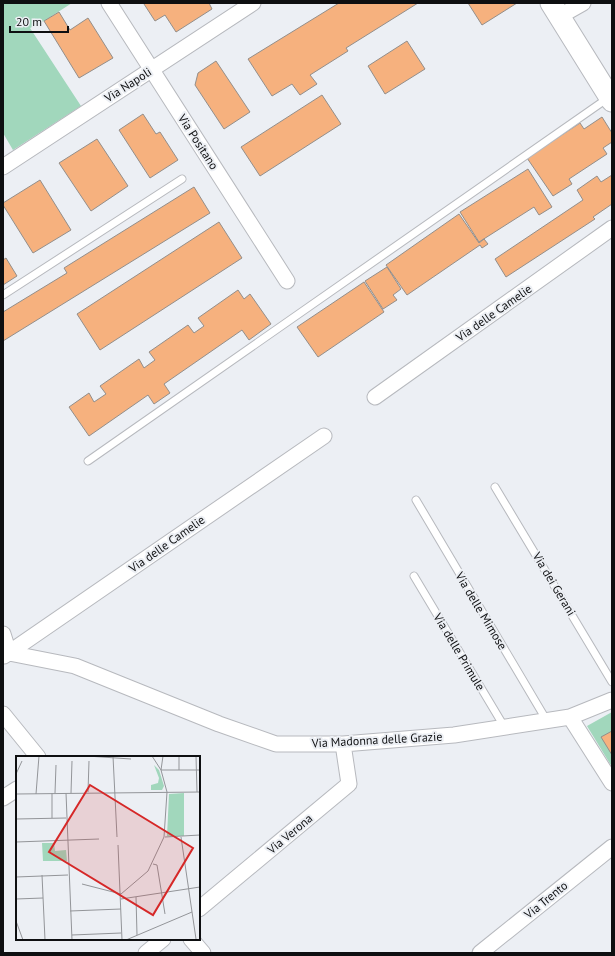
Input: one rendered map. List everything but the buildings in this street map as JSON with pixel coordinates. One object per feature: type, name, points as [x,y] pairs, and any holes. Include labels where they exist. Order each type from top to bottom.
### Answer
[{"type":"street","name":"Via Positano","points":[[109,3],[288,281]]},
{"type":"street","name":"Via Napoli","points":[[3,167],[253,3]]},
{"type":"street","points":[[584,3],[556,10],[611,99]]},
{"type":"street","name":"Via delle Camelie","points":[[375,397],[612,228]]},
{"type":"street","name":"Via delle Camelie","points":[[6,655],[324,436]]},
{"type":"street","points":[[3,634],[6,655]]},
{"type":"street","name":"Via Madonna delle Grazie","points":[[6,655],[75,666],[219,724],[276,744],[342,744],[454,735],[570,717],[612,700]]},
{"type":"street","points":[[3,714],[37,756]]},
{"type":"street","points":[[570,717],[612,783]]},
{"type":"street","name":"Via Verona","points":[[200,908],[349,784],[342,744]]},
{"type":"street","points":[[3,798],[16,791]]},
{"type":"street","name":"Via Trento","points":[[480,953],[612,847]]},
{"type":"street","points":[[146,953],[162,940]]},
{"type":"street","points":[[192,940],[203,953]]},
{"type":"lane","points":[[88,461],[611,99]]},
{"type":"lane","points":[[3,295],[182,179]]},
{"type":"lane","name":"Via dei Gerani","points":[[495,487],[612,682]]},
{"type":"lane","name":"Via delle Mimose","points":[[416,500],[547,721]]},
{"type":"lane","name":"Via delle Primule","points":[[414,576],[505,728]]},
{"type":"green space","points":[[3,3],[72,3],[30,28],[81,106],[13,150],[3,133]]},
{"type":"green space","points":[[612,712],[612,767],[587,726]]}]
